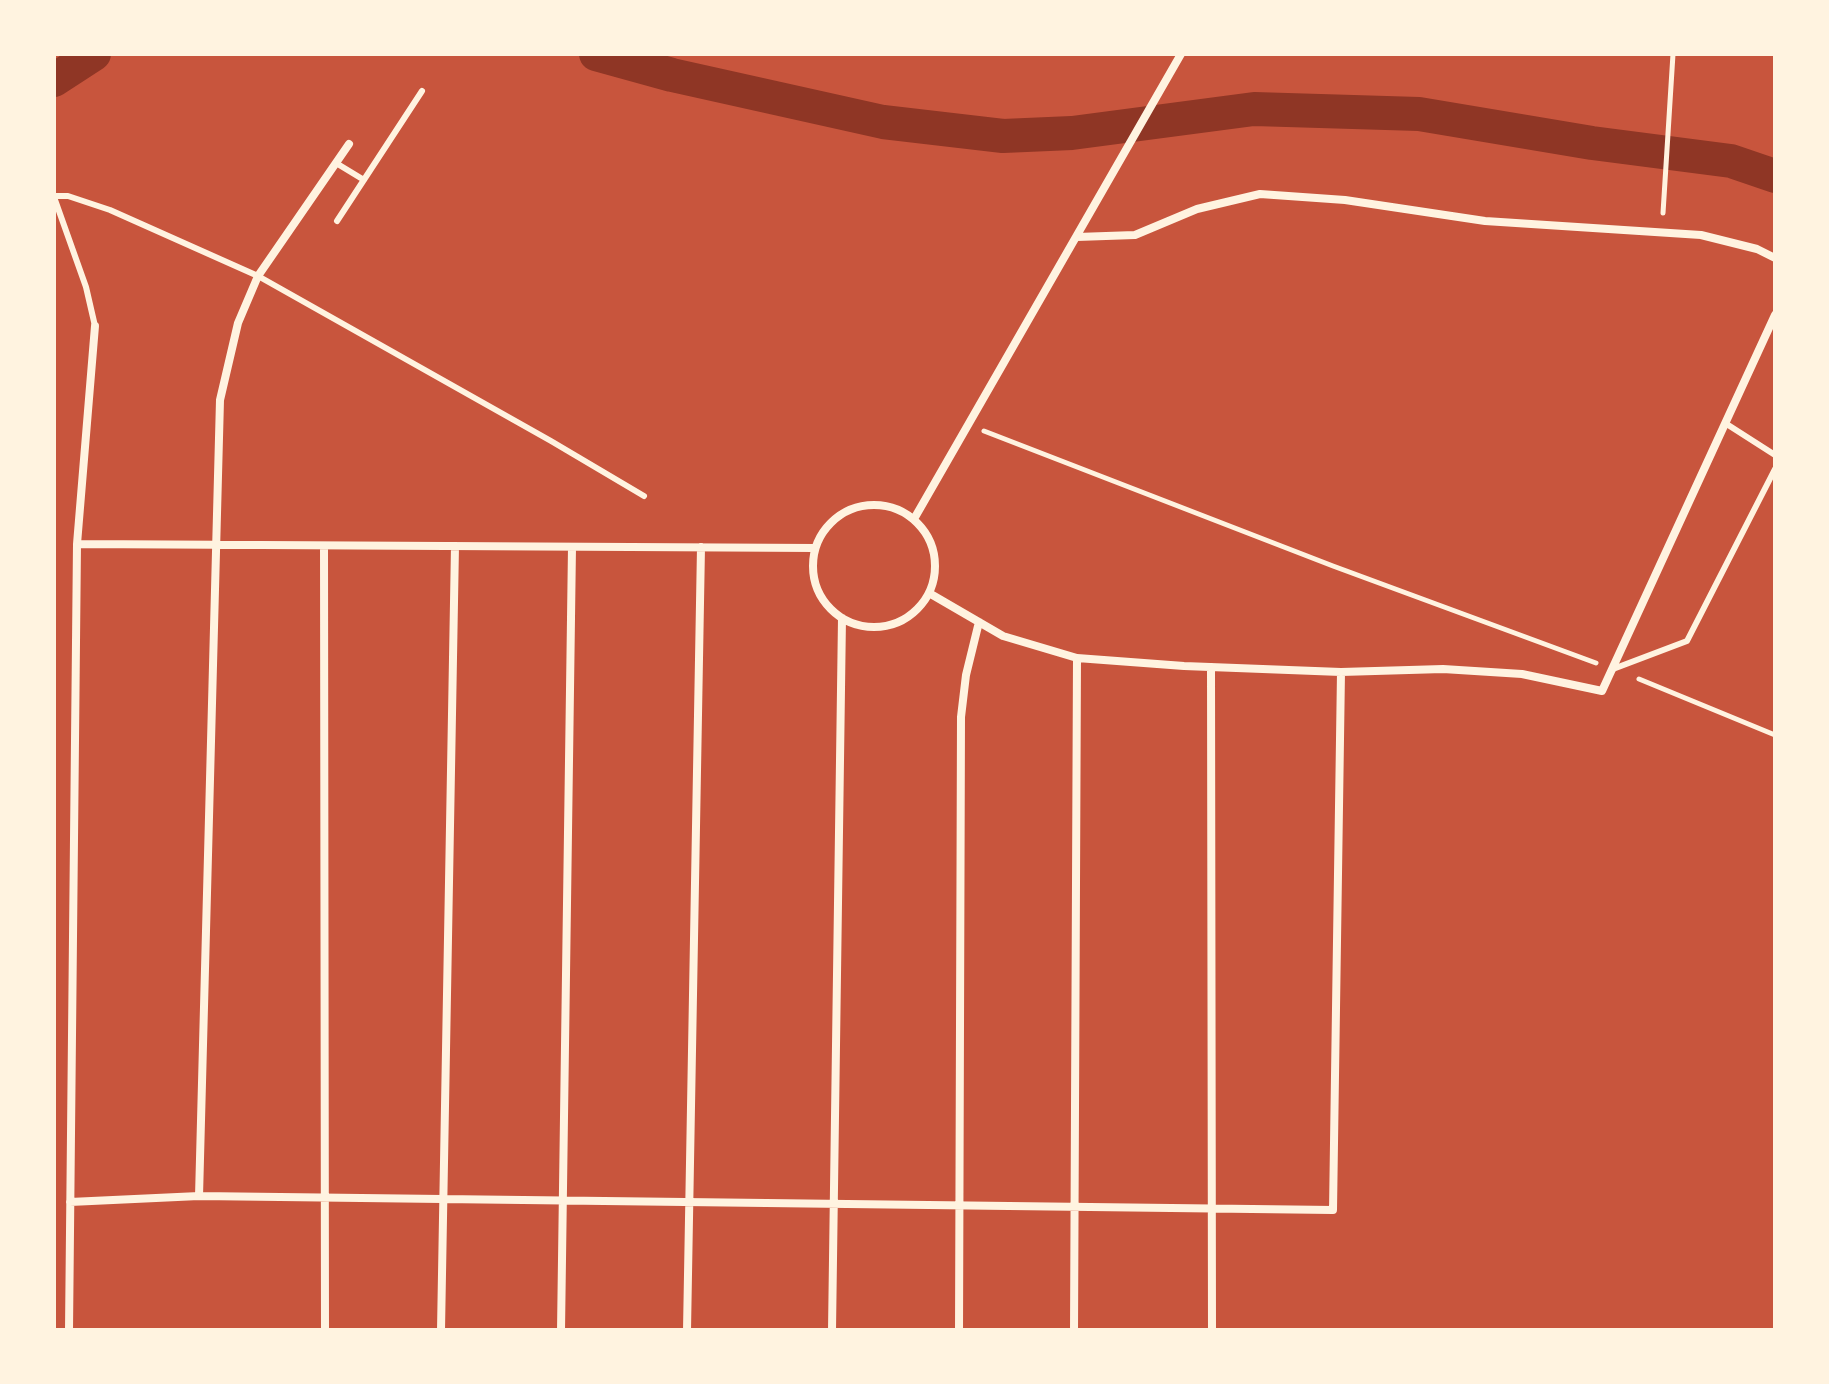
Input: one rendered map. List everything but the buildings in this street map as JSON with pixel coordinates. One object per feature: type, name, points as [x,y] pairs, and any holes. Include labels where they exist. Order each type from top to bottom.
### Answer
[{"type":"street","points":[[914,519],[1181,54]]},
{"type":"street","points":[[199,1196],[220,400],[238,323],[258,276],[349,144]]},
{"type":"street","points":[[1077,237],[1135,235],[1197,209],[1260,194],[1345,200],[1485,221],[1701,235],[1757,249],[1775,258]]},
{"type":"street","points":[[929,593],[1003,636],[1077,658],[1341,672],[1443,669],[1522,674],[1602,691],[1775,315]]},
{"type":"street","points":[[69,1330],[77,544],[95,326]]},
{"type":"street","points":[[877,504],[897,509],[914,519],[927,535],[934,554],[934,573],[929,593],[917,609],[900,621],[881,627],[861,626],[842,618],[827,605],[817,588],[813,568],[815,548],[825,530],[839,515],[857,507],[877,504]]},
{"type":"street","points":[[77,544],[815,548]]},
{"type":"street","points":[[324,546],[325,1330]]},
{"type":"street","points":[[441,1330],[455,546]]},
{"type":"street","points":[[561,1330],[572,547]]},
{"type":"street","points":[[687,1330],[701,547]]},
{"type":"street","points":[[832,1330],[842,618]]},
{"type":"street","points":[[959,1330],[961,717],[966,675],[979,622]]},
{"type":"street","points":[[1074,1330],[1077,658]]},
{"type":"street","points":[[1211,667],[1212,1330]]},
{"type":"street","points":[[70,1202],[199,1196],[1333,1210],[1341,672]]},
{"type":"lane","points":[[337,221],[422,91]]},
{"type":"lane","points":[[336,163],[364,180]]},
{"type":"lane","points":[[95,326],[86,287],[54,197],[68,196],[110,210],[258,276],[644,496]]},
{"type":"lane","points":[[1725,423],[1775,455]]},
{"type":"lane","points":[[1613,669],[1687,641],[1775,469]]},
{"type":"path","points":[[1665,187],[1673,54]]},
{"type":"path","points":[[969,425],[1333,566],[1613,669],[1775,735]]},
{"type":"waterway","points":[[54,80],[94,54]]},
{"type":"waterway","points":[[596,54],[672,75],[883,122],[1003,136],[1072,133],[1254,109],[1419,114],[1592,143],[1731,161],[1775,176]]}]
